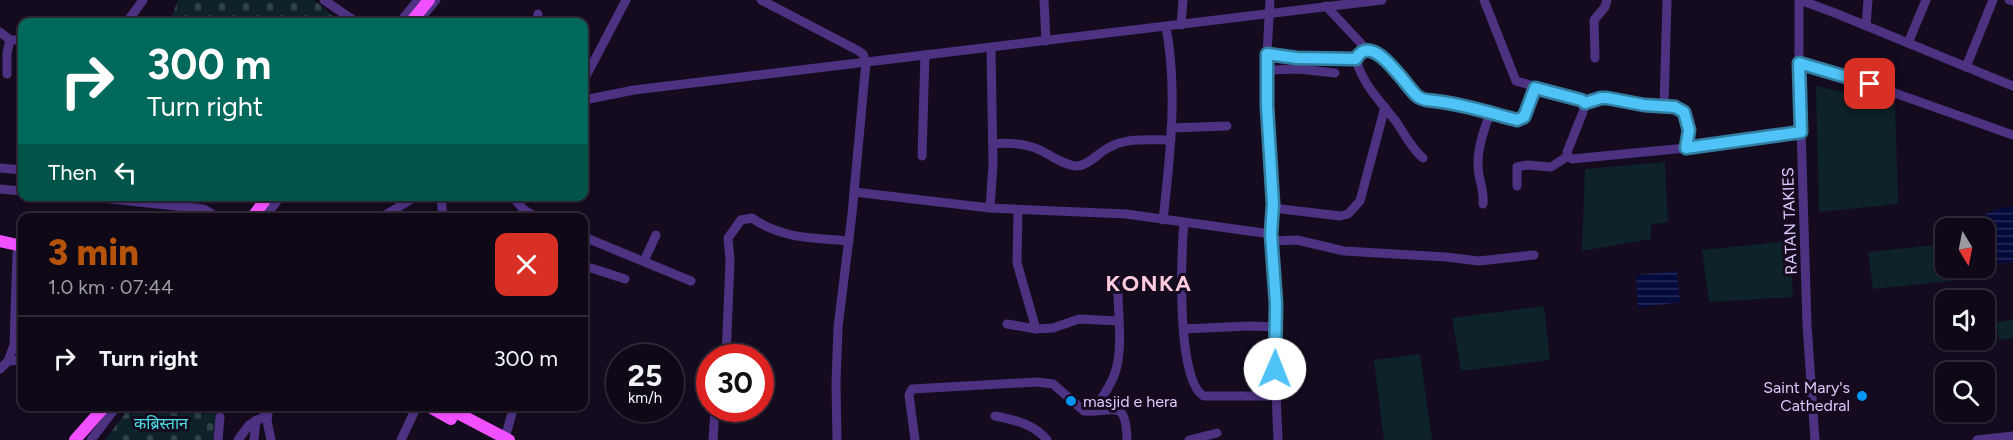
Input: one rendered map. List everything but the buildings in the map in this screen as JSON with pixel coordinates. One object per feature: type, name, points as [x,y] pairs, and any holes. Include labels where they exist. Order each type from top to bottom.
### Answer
[{"type":"main road","points":[[408,18],[423,0]]},
{"type":"main road","points":[[414,18],[429,0]]},
{"type":"main road","points":[[0,241],[18,250]]},
{"type":"main road","points":[[0,249],[18,251]]},
{"type":"main road","points":[[75,440],[101,411]]},
{"type":"main road","points":[[82,440],[108,411]]},
{"type":"main road","points":[[437,411],[492,440]]},
{"type":"main road","points":[[454,411],[508,439]]},
{"type":"street","points":[[130,18],[143,0]]},
{"type":"street","points":[[403,18],[418,0]]},
{"type":"street","points":[[421,18],[436,0]]},
{"type":"street","points":[[588,62],[626,0]]},
{"type":"street","points":[[761,0],[857,50],[863,54],[866,62],[849,241],[838,327],[837,440]]},
{"type":"street","points":[[1044,0],[1046,41]]},
{"type":"street","points":[[1181,26],[1183,0]]},
{"type":"street","points":[[1270,0],[1267,70],[1273,208],[1278,440]]},
{"type":"street","points":[[588,99],[634,90],[1181,26],[1382,0]]},
{"type":"street","points":[[1484,0],[1515,81],[1585,103]]},
{"type":"street","points":[[1595,58],[1593,23],[1605,8],[1607,0]]},
{"type":"street","points":[[1664,106],[1667,0]]},
{"type":"street","points":[[1799,0],[2013,86]]},
{"type":"street","name":"RATAN TAKIES","points":[[1799,0],[1807,325],[1815,440]]},
{"type":"street","points":[[1866,26],[1868,0]]},
{"type":"street","points":[[1908,43],[1926,0]]},
{"type":"street","points":[[1966,67],[1993,0]]},
{"type":"street","points":[[2008,0],[2013,1]]},
{"type":"street","points":[[330,2],[351,18]]},
{"type":"street","points":[[1326,6],[1368,52],[1385,59],[1421,98],[1521,119],[1527,111],[1535,88]]},
{"type":"street","points":[[1163,220],[1171,140],[1170,64],[1166,27]]},
{"type":"street","points":[[0,32],[10,40],[18,40]]},
{"type":"street","points":[[7,74],[7,53],[10,40]]},
{"type":"street","points":[[990,208],[993,144],[991,48]]},
{"type":"street","points":[[1356,59],[1360,53],[1368,52]]},
{"type":"street","points":[[1267,54],[1297,58],[1356,59]]},
{"type":"street","points":[[922,156],[925,55]]},
{"type":"street","points":[[1356,59],[1364,80],[1399,126],[1408,143],[1422,158]]},
{"type":"street","points":[[1799,63],[1858,80],[2013,135]]},
{"type":"street","points":[[1267,70],[1299,69],[1335,73]]},
{"type":"street","points":[[1585,103],[1607,98],[1680,109],[1684,112],[1689,130],[1686,148]]},
{"type":"street","points":[[1568,156],[1568,148],[1585,103]]},
{"type":"street","points":[[1273,208],[1340,216],[1354,209],[1360,201],[1385,108]]},
{"type":"street","points":[[1483,204],[1483,188],[1479,175],[1479,148],[1490,113]]},
{"type":"street","points":[[1171,128],[1227,126]]},
{"type":"street","points":[[1568,156],[1572,159],[1586,159],[1801,132]]},
{"type":"street","points":[[993,144],[1024,144],[1058,160],[1079,166],[1085,165],[1105,150],[1121,142],[1171,140]]},
{"type":"street","points":[[1516,186],[1517,167],[1527,165],[1551,167],[1568,156]]},
{"type":"street","points":[[0,168],[18,170]]},
{"type":"street","points":[[0,189],[18,191]]},
{"type":"street","points":[[854,192],[990,208],[1105,212],[1297,240],[1344,251],[1479,261],[1534,255]]},
{"type":"street","points":[[130,201],[204,209],[211,213]]},
{"type":"street","points":[[249,213],[258,201]]},
{"type":"street","points":[[268,213],[277,201]]},
{"type":"street","points":[[388,213],[409,201]]},
{"type":"street","points":[[514,201],[529,213]]},
{"type":"street","points":[[1018,210],[1017,263],[1036,329]]},
{"type":"street","points":[[727,344],[730,261],[728,237],[741,220],[752,218],[769,229],[791,236],[849,241]]},
{"type":"street","points":[[1185,223],[1180,268],[1184,329],[1192,382],[1200,394],[1209,397],[1276,396]]},
{"type":"street","points":[[644,261],[656,235]]},
{"type":"street","points":[[588,239],[691,281]]},
{"type":"street","points":[[588,268],[625,279]]},
{"type":"street","points":[[1094,410],[1117,370],[1118,283]]},
{"type":"street","points":[[0,369],[9,361],[14,345],[18,291]]},
{"type":"street","points":[[1007,324],[1036,329],[1053,328],[1079,319],[1118,321]]},
{"type":"street","points":[[1184,329],[1276,327]]},
{"type":"street","points":[[9,361],[18,360]]},
{"type":"street","points":[[915,440],[909,395],[912,389],[1045,382],[1059,388],[1078,408],[1084,411],[1113,409],[1121,412],[1125,420],[1127,440]]},
{"type":"street","points":[[67,440],[93,411]]},
{"type":"street","points":[[91,440],[113,411]]},
{"type":"street","points":[[238,440],[249,425],[268,411]]},
{"type":"street","points":[[268,411],[268,430],[271,440]]},
{"type":"street","points":[[401,440],[415,411]]},
{"type":"street","points":[[508,439],[513,411]]},
{"type":"street","points":[[995,416],[1031,426],[1040,431],[1047,440]]},
{"type":"street","points":[[218,440],[220,417]]},
{"type":"street","points":[[254,440],[256,420]]},
{"type":"street","points":[[713,440],[714,422]]},
{"type":"street","points":[[1189,440],[1217,433]]},
{"type":"street","points":[[1977,440],[2013,436]]},
{"type":"green space","points":[[178,0],[314,0],[336,18],[171,18]]},
{"type":"green space","points":[[1816,86],[1895,103],[1898,204],[1819,212]]},
{"type":"green space","points":[[1665,162],[1668,222],[1651,225],[1651,239],[1582,251],[1585,169]]},
{"type":"green space","points":[[1790,241],[1793,297],[1709,302],[1702,250]]},
{"type":"green space","points":[[1935,245],[1935,278],[1952,278],[1952,281],[1873,289],[1868,252]]},
{"type":"green space","points":[[1544,306],[1550,360],[1461,371],[1452,318]]},
{"type":"green space","points":[[2013,319],[2013,338],[1999,340],[1996,323]]},
{"type":"green space","points":[[1420,354],[1432,440],[1384,440],[1374,360]]},
{"type":"green space","name":"कब्रिस्तान","points":[[127,411],[217,411],[213,440],[105,440]]},
{"type":"shaded area","points":[[2013,207],[2013,261],[1995,262],[1995,218],[1982,218],[1989,212]]},
{"type":"shaded area","points":[[1677,271],[1680,302],[1638,308],[1636,275]]},
{"type":"place","name":"Saint Mary's Cathedral","points":[[1862,396]]},
{"type":"place","name":"masjid e hera","points":[[1071,401]]},
{"type":"district","name":"KONKA","points":[[1149,283]]},
{"type":"route","points":[[1275,369],[1276,303],[1271,234],[1273,204],[1267,106],[1267,54],[1314,59],[1356,59],[1360,53],[1374,53],[1385,59],[1418,97],[1517,120],[1524,117],[1535,88],[1585,103],[1607,98],[1644,105],[1675,107],[1684,112],[1689,130],[1686,148],[1801,132],[1799,63],[1870,84]]}]
